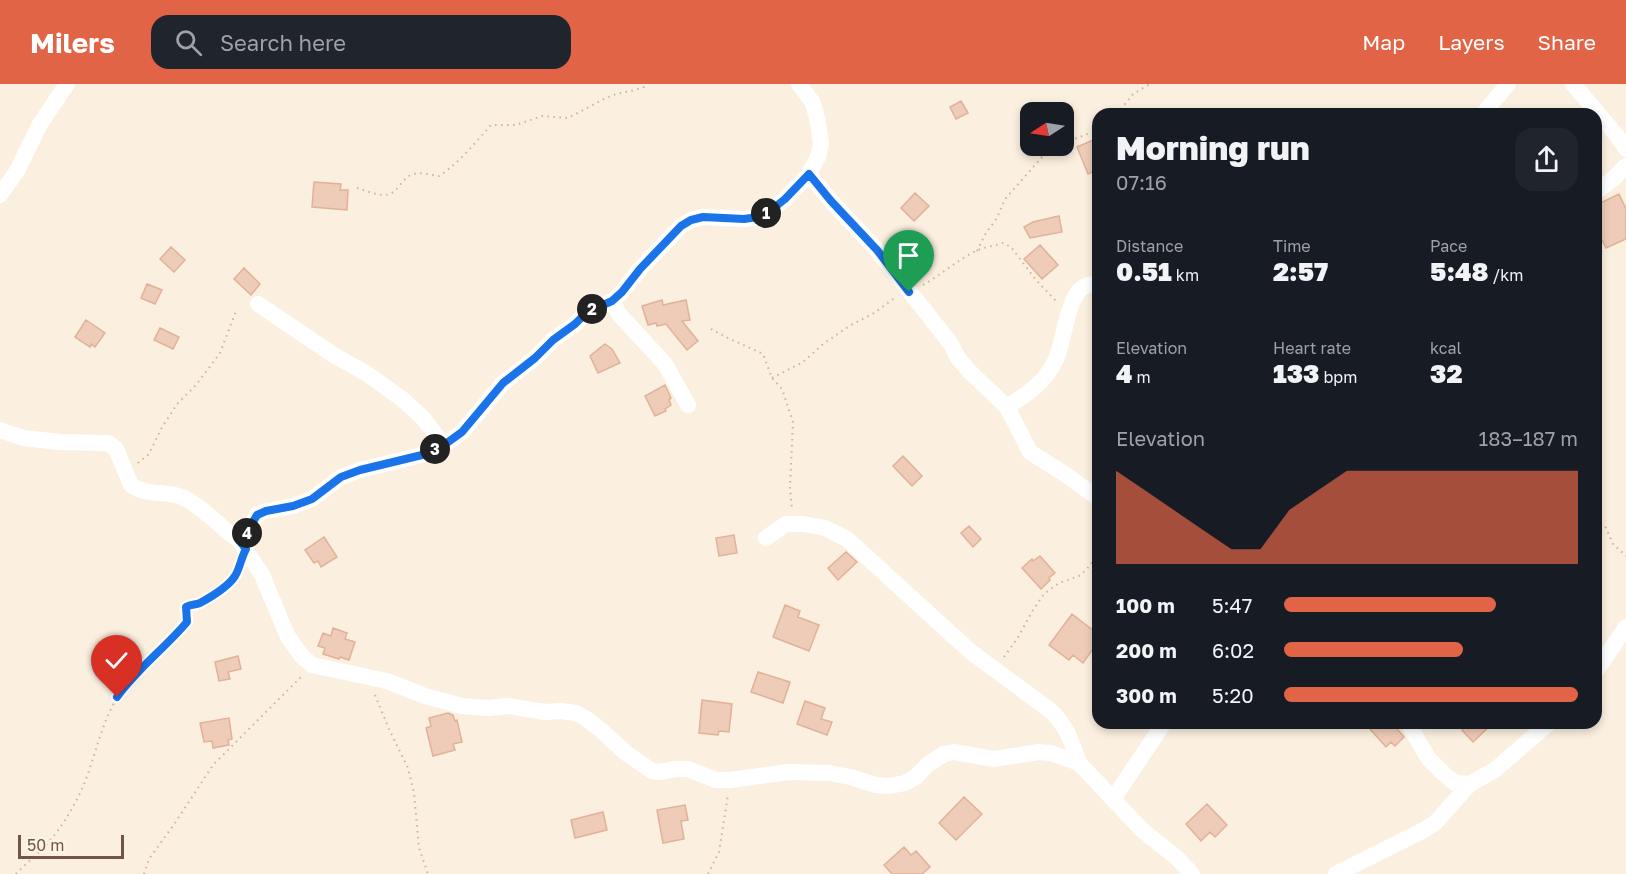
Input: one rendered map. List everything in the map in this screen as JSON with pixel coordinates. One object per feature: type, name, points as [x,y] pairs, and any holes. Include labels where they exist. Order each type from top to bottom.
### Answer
[{"type":"street","points":[[0,195],[17,171],[40,124],[67,84]]},
{"type":"street","points":[[242,545],[257,515],[312,499],[341,477],[360,470],[422,455],[444,445],[462,432],[503,383],[587,312],[612,301],[622,292],[640,269],[681,226],[703,217],[744,219],[758,217],[785,199],[809,174],[818,158],[821,144],[813,103],[799,84]]},
{"type":"street","points":[[1488,108],[1508,84]]},
{"type":"street","points":[[1573,84],[1594,108]]},
{"type":"street","points":[[1602,116],[1623,140]]},
{"type":"street","points":[[1602,187],[1626,166]]},
{"type":"street","points":[[809,174],[877,250],[951,344],[958,358],[969,371],[1007,407],[1030,452],[1092,494]]},
{"type":"street","points":[[1007,407],[1027,394],[1050,370],[1056,360],[1074,297],[1082,288],[1092,284]]},
{"type":"street","points":[[612,301],[620,314],[665,363],[688,405]]},
{"type":"street","points":[[258,304],[335,356],[366,373],[402,399],[422,417],[444,445]]},
{"type":"street","points":[[0,430],[24,438],[58,442],[108,443],[116,449],[131,485],[135,488],[181,497],[213,518],[242,545],[262,575],[288,637],[301,655],[312,665],[387,681],[426,696],[462,706],[489,708],[508,706],[544,712],[576,713],[602,730],[626,753],[651,771],[688,769],[716,780],[789,772],[829,773],[889,786],[905,783],[944,754],[954,752],[994,759],[1045,752],[1079,763]]},
{"type":"street","points":[[766,538],[786,524],[803,524],[825,528],[847,539],[971,652],[1051,711],[1062,722],[1079,763],[1142,830],[1176,857],[1192,874]]},
{"type":"street","points":[[1602,661],[1626,627]]},
{"type":"street","points":[[1113,799],[1160,729]]},
{"type":"street","points":[[1411,729],[1428,758],[1443,774],[1455,783],[1470,784]]},
{"type":"street","points":[[1336,874],[1435,823],[1470,784],[1496,769],[1543,729]]},
{"type":"path","points":[[357,188],[386,195],[392,193],[410,175],[439,176],[446,172],[491,125],[516,125],[542,116],[568,118],[610,96],[635,90],[647,84]]},
{"type":"path","points":[[1122,108],[1133,94],[1150,84]]},
{"type":"path","points":[[1074,138],[1092,132]]},
{"type":"path","points":[[977,250],[997,218],[1005,199],[1043,156]]},
{"type":"path","points":[[772,378],[803,362],[823,344],[851,325],[874,313],[898,296],[934,279],[977,250],[1004,243],[1011,247],[1036,280],[1068,315]]},
{"type":"path","points":[[121,461],[139,463],[149,454],[177,404],[196,385],[220,353],[236,311]]},
{"type":"path","points":[[711,329],[763,354],[772,378],[782,389],[793,422],[790,488],[792,509],[786,524]]},
{"type":"path","points":[[1602,524],[1613,544],[1626,556]]},
{"type":"path","points":[[16,874],[46,845],[65,820],[81,791],[105,723],[120,692],[136,672],[187,622],[186,607],[199,603],[229,584],[235,577],[242,545]]},
{"type":"path","points":[[996,670],[1044,594],[1059,583],[1079,576],[1092,562]]},
{"type":"path","points":[[144,874],[149,859],[213,765],[312,665]]},
{"type":"path","points":[[367,676],[408,768],[414,793],[419,848],[428,874]]},
{"type":"path","points":[[708,874],[722,842],[730,780]]},
{"type":"building","points":[[961,101],[968,113],[956,119],[950,107]]},
{"type":"building","points":[[1092,141],[1092,172],[1088,174],[1077,147]]},
{"type":"building","points":[[314,182],[341,184],[340,190],[348,190],[347,210],[312,207]]},
{"type":"building","points":[[915,193],[929,206],[914,221],[901,208]]},
{"type":"building","points":[[1619,194],[1626,209],[1626,239],[1606,248],[1602,240],[1602,202]]},
{"type":"building","points":[[1059,216],[1062,232],[1030,238],[1024,227],[1033,222]]},
{"type":"building","points":[[1040,245],[1058,265],[1042,279],[1024,259]]},
{"type":"building","points":[[171,247],[185,260],[174,272],[160,259]]},
{"type":"building","points":[[244,268],[260,284],[251,295],[234,279]]},
{"type":"building","points":[[147,284],[162,290],[155,304],[141,298]]},
{"type":"building","points":[[662,300],[663,305],[686,300],[690,320],[682,321],[698,341],[687,350],[666,324],[648,325],[642,306]]},
{"type":"building","points":[[86,320],[105,333],[95,347],[91,344],[90,347],[75,337]]},
{"type":"building","points":[[160,328],[179,337],[173,349],[154,340]]},
{"type":"building","points":[[605,344],[612,349],[620,363],[598,373],[590,356]]},
{"type":"building","points":[[665,385],[671,398],[669,400],[671,405],[665,409],[666,411],[655,416],[645,396]]},
{"type":"building","points":[[903,456],[922,476],[912,486],[893,466]]},
{"type":"building","points":[[969,526],[981,539],[973,547],[961,533]]},
{"type":"building","points":[[734,535],[737,553],[719,556],[716,538]]},
{"type":"building","points":[[324,537],[337,557],[321,567],[318,561],[314,563],[305,550]]},
{"type":"building","points":[[846,552],[857,562],[838,580],[828,568]]},
{"type":"building","points":[[1040,556],[1055,573],[1041,589],[1022,568],[1032,559],[1033,561]]},
{"type":"building","points":[[785,605],[800,611],[798,617],[819,625],[809,651],[773,637]]},
{"type":"building","points":[[1072,614],[1092,629],[1092,650],[1083,663],[1073,655],[1069,660],[1049,645]]},
{"type":"building","points":[[333,628],[347,633],[345,639],[355,642],[349,660],[323,654],[325,648],[318,646],[323,633],[331,636]]},
{"type":"building","points":[[238,656],[241,669],[228,672],[230,679],[219,681],[215,662]]},
{"type":"building","points":[[758,672],[790,682],[783,703],[751,692]]},
{"type":"building","points":[[702,700],[732,704],[729,732],[719,731],[718,735],[699,733]]},
{"type":"building","points":[[805,701],[825,708],[821,719],[832,722],[827,735],[797,724]]},
{"type":"building","points":[[448,713],[453,715],[455,721],[457,720],[462,742],[453,744],[455,750],[433,756],[426,728],[431,726],[429,718]]},
{"type":"building","points":[[229,718],[232,739],[228,740],[229,745],[213,748],[212,741],[204,742],[200,723]]},
{"type":"building","points":[[1370,729],[1397,729],[1404,737],[1395,746],[1391,742],[1386,747]]},
{"type":"building","points":[[1463,729],[1487,729],[1473,742]]},
{"type":"building","points":[[964,797],[982,814],[956,840],[939,823]]},
{"type":"building","points":[[1207,804],[1227,825],[1215,837],[1210,832],[1201,841],[1186,824]]},
{"type":"building","points":[[685,805],[688,820],[681,821],[684,839],[663,843],[657,810]]},
{"type":"building","points":[[603,812],[607,830],[575,838],[571,820]]},
{"type":"building","points":[[904,847],[911,855],[916,851],[930,867],[922,874],[892,874],[884,865]]},
{"type":"route","points":[[117,697],[136,672],[187,622],[186,607],[199,603],[229,584],[235,577],[246,549],[239,540],[243,539],[257,515],[312,499],[341,477],[422,455],[444,445],[462,432],[503,383],[535,358],[553,340],[587,312],[612,301],[622,292],[640,269],[681,226],[691,220],[703,217],[744,219],[758,217],[785,199],[809,174],[877,250],[909,292]]}]
